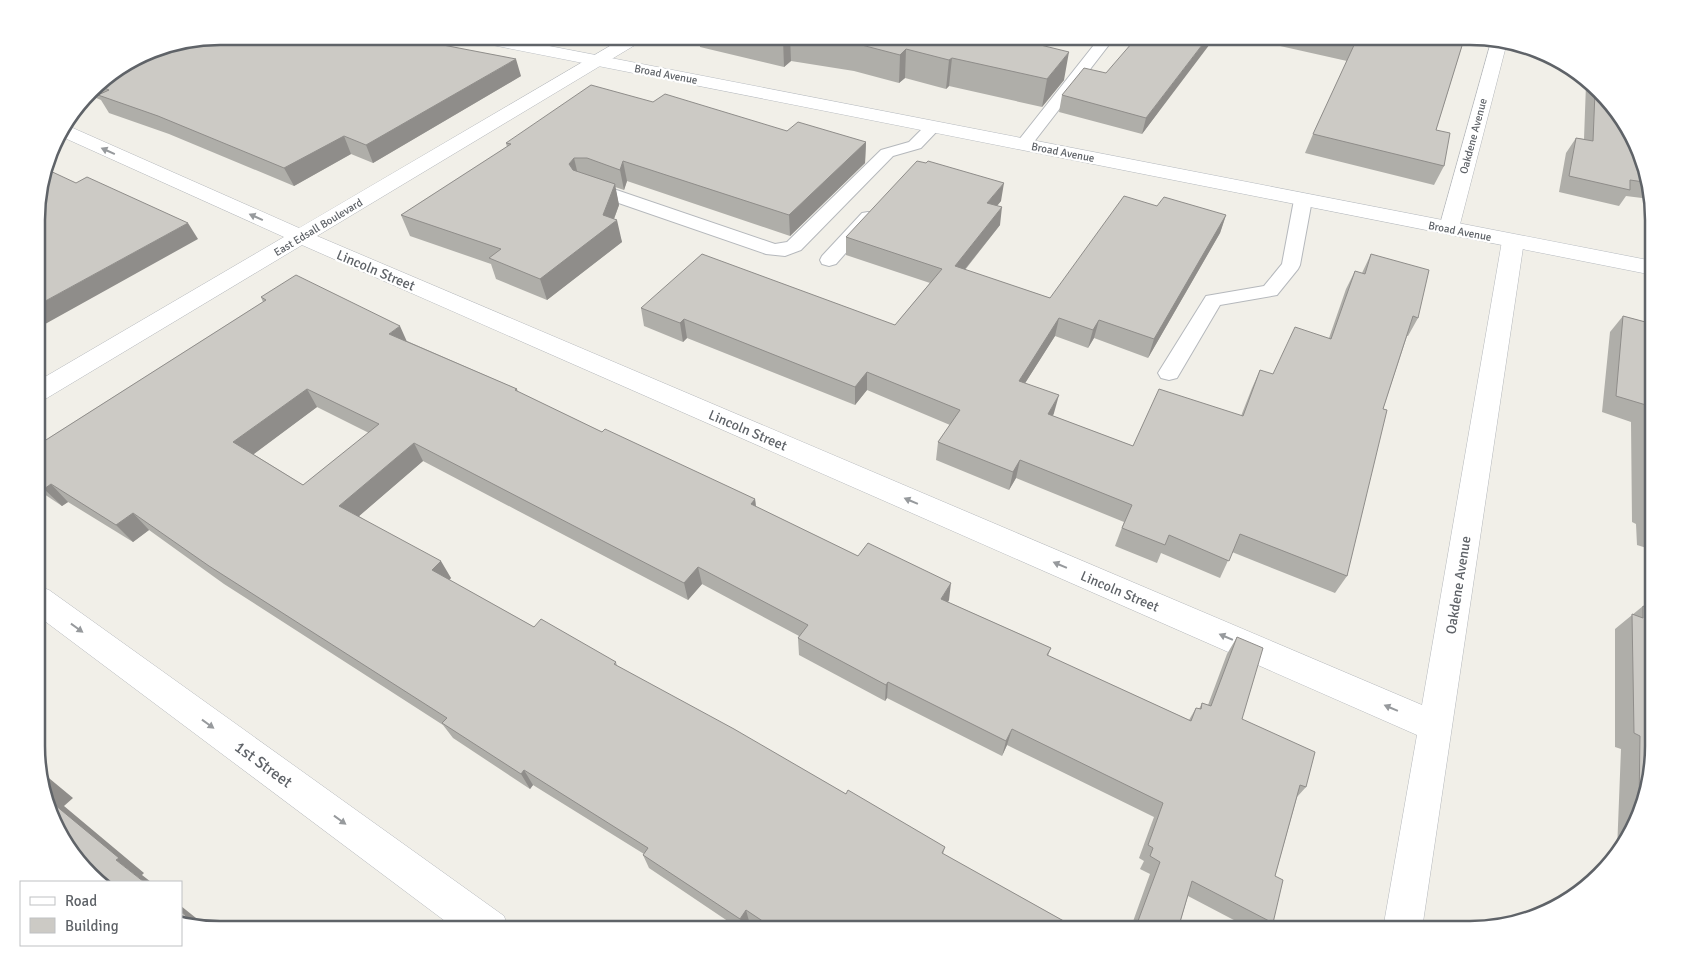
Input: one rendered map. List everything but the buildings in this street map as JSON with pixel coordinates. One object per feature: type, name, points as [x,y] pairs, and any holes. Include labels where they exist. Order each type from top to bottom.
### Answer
[{"type":"street","name":"Broad Avenue","points":[[520,45],[1645,266]]},
{"type":"street","name":"East Edsall Boulevard","points":[[45,388],[625,45]]},
{"type":"street","name":"Oakdene Avenue","points":[[1449,228],[1497,47]]},
{"type":"street","name":"Lincoln Street","points":[[68,133],[300,237],[1436,727]]},
{"type":"street","name":"Oakdene Avenue","points":[[1404,921],[1512,241]]},
{"type":"street","name":"1st Street","points":[[45,604],[478,921]]},
{"type":"lane","points":[[1024,144],[1102,45]]},
{"type":"lane","points":[[585,185],[773,250],[785,250],[794,246],[887,152],[917,153],[933,126]]},
{"type":"lane","points":[[1169,373],[1213,300],[1270,291],[1291,264],[1303,200]]},
{"type":"lane","points":[[829,260],[880,204]]}]
